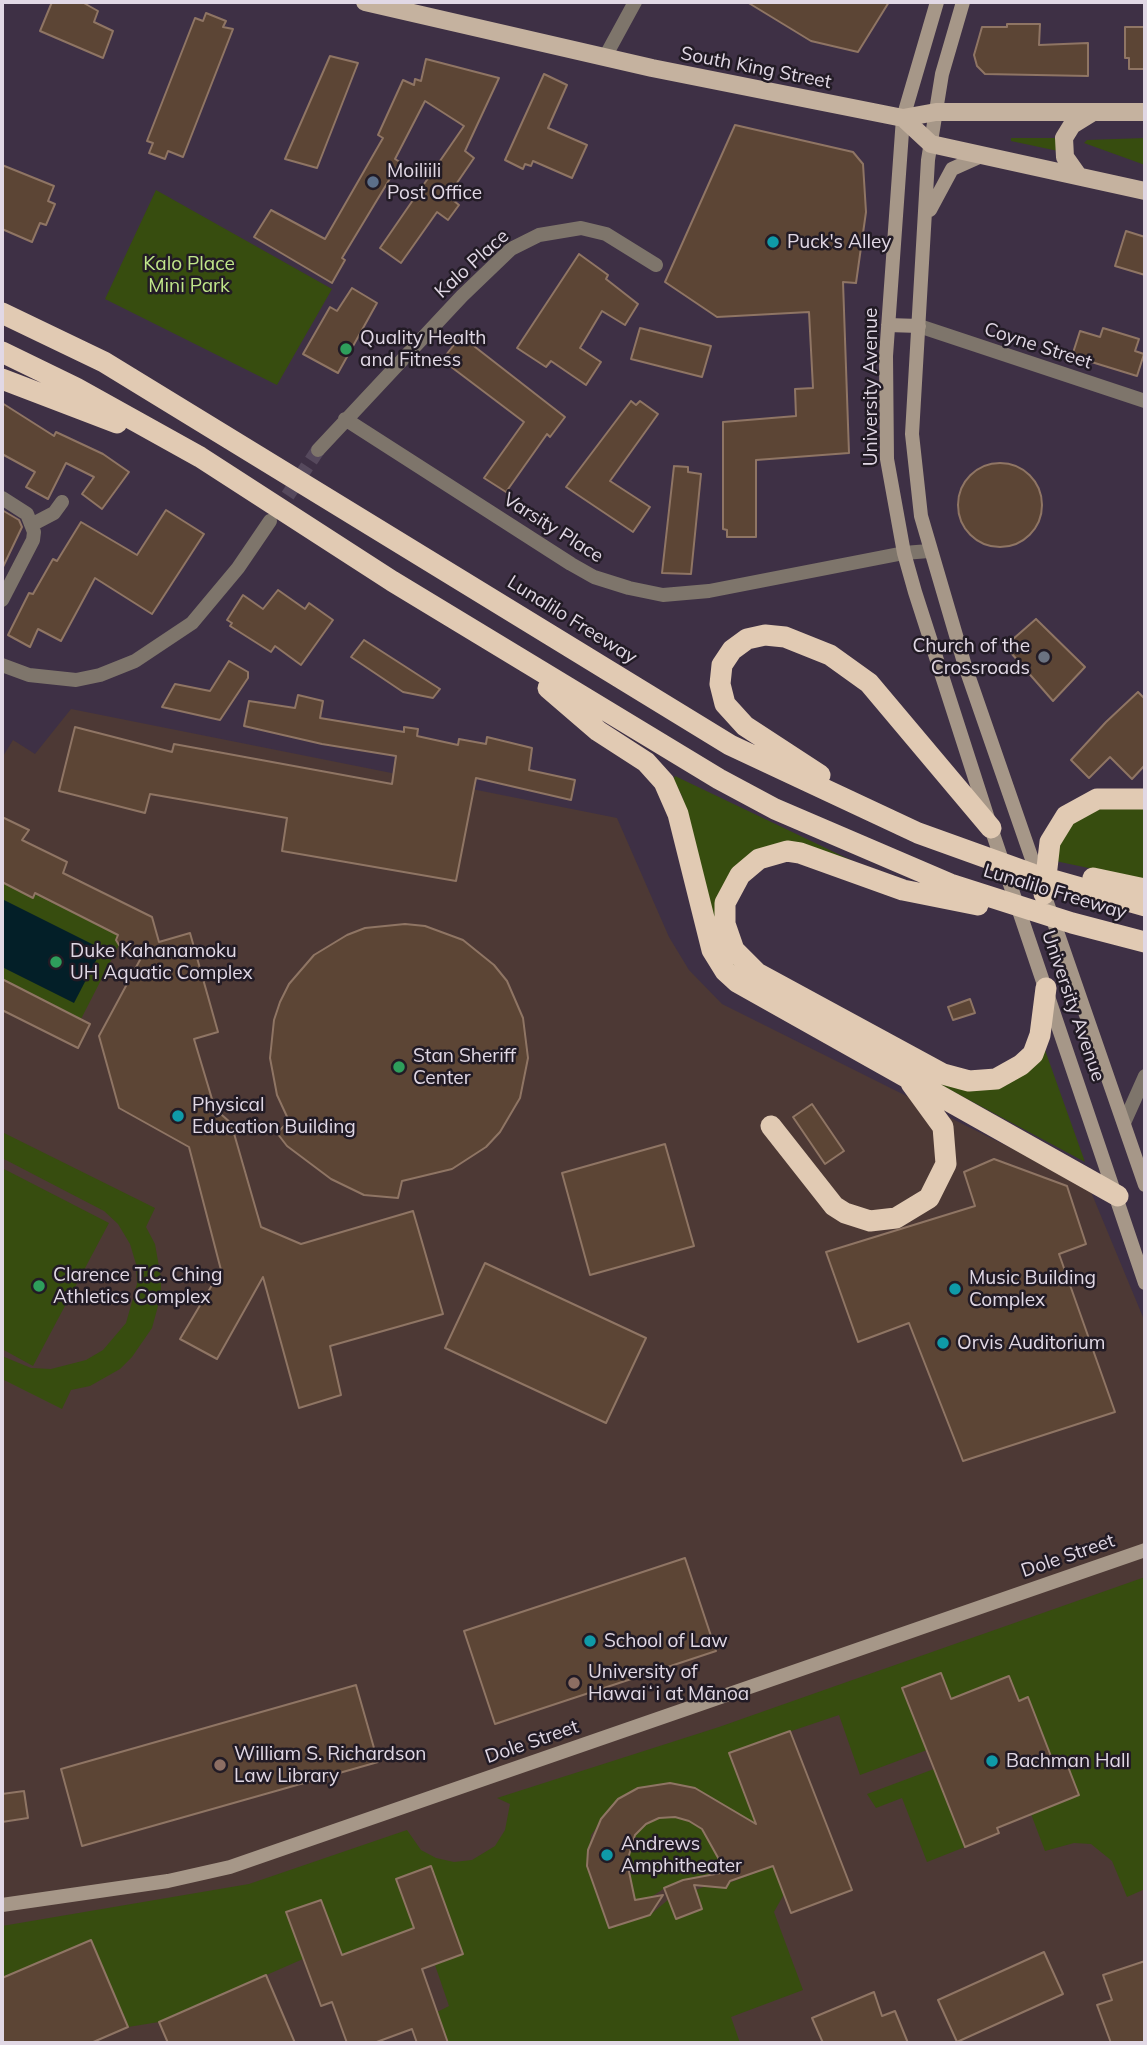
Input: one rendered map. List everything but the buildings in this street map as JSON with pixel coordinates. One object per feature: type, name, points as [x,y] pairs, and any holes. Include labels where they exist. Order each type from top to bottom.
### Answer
[{"type":"highway","name":"Lunalilo Freeway","points":[[2,313],[104,362],[730,745],[918,833],[964,851],[1033,874],[1077,881],[1145,906]]},
{"type":"highway","name":"Lunalilo Freeway","points":[[2,352],[76,388],[200,457],[392,582],[719,779],[832,836],[950,884],[1087,927],[1145,942]]},
{"type":"highway","points":[[2,379],[200,457]]},
{"type":"highway","points":[[918,833],[814,772],[736,719],[725,704],[720,684],[722,666],[732,650],[757,635],[774,635],[830,655],[849,668],[882,696],[991,828]]},
{"type":"highway","points":[[501,648],[598,731],[646,762],[664,782],[678,814],[712,950],[725,971],[752,991],[904,1073],[1118,1196]]},
{"type":"highway","points":[[1044,894],[1049,842],[1066,816],[1097,799],[1145,799]]},
{"type":"highway","points":[[1046,988],[1040,1035],[1032,1054],[996,1079],[968,1081],[943,1074],[757,973],[740,958],[726,934],[725,903],[734,883],[748,866],[771,854],[787,851],[800,853],[903,890],[1087,927]]},
{"type":"highway","points":[[1077,881],[1145,889]]},
{"type":"highway","points":[[771,1126],[834,1206],[857,1218],[884,1221],[897,1218],[920,1206],[937,1188],[947,1151],[937,1115],[904,1073]]},
{"type":"main road","name":"South King Street","points":[[365,2],[605,57],[903,118],[936,112],[1145,111]]},
{"type":"main road","name":"University Avenue","points":[[937,2],[903,118],[888,325],[887,459],[904,553],[991,828],[1118,1196],[1145,1283]]},
{"type":"main road","name":"University Avenue","points":[[963,2],[942,74],[931,144],[912,434],[920,516],[965,666],[1145,1185]]},
{"type":"main road","points":[[1077,174],[1065,158],[1064,138],[1072,125],[1093,112]]},
{"type":"main road","points":[[903,118],[931,144],[1145,191]]},
{"type":"main road","points":[[925,221],[946,176],[956,166],[981,156]]},
{"type":"main road","points":[[888,325],[919,326]]},
{"type":"main road","points":[[1139,1552],[1145,1543]]},
{"type":"main road","name":"Dole Street","points":[[2,1905],[168,1881],[230,1867],[1139,1552]]},
{"type":"street","points":[[605,57],[635,2]]},
{"type":"street","name":"Kalo Place","points":[[345,419],[462,296],[511,249],[529,239],[556,230],[581,228],[606,234],[656,265]]},
{"type":"street","name":"Coyne Street","points":[[919,326],[1145,401]]},
{"type":"street","points":[[318,450],[345,419]]},
{"type":"street","name":"Varsity Place","points":[[345,419],[571,564],[612,584],[663,595],[685,593],[904,553],[929,551]]},
{"type":"street","points":[[2,498],[24,511],[33,524],[33,540],[2,600]]},
{"type":"street","points":[[33,524],[54,513],[62,502]]},
{"type":"street","points":[[2,665],[51,679],[94,677],[135,661],[192,623],[237,568],[270,521]]},
{"type":"street","points":[[1124,1123],[1145,1076]]},
{"type":"shaded area","name":"University of Hawaiʻi at Mānoa","points":[[71,709],[617,818],[669,937],[689,970],[722,1004],[1089,1187],[1145,1322],[1145,2043],[2,2043],[2,758],[13,740],[35,754]]},
{"type":"green space","points":[[1011,138],[1058,138],[1058,151],[1011,141]]},
{"type":"green space","points":[[1145,138],[1145,165],[1084,143],[1087,140]]},
{"type":"green space","name":"Kalo Place Mini Park","points":[[156,190],[332,289],[277,385],[105,299]]},
{"type":"green space","points":[[675,776],[880,874],[820,852],[736,869],[725,949],[969,1088],[1045,1050],[1085,1162],[762,989],[738,973],[722,951],[682,796],[673,780]]},
{"type":"green space","points":[[1145,801],[1145,880],[1046,859],[1058,815]]},
{"type":"green space","name":"Duke Kahanamoku UH Aquatic Complex","points":[[2,878],[118,935],[116,940],[119,945],[81,1019],[2,979]]},
{"type":"green space","points":[[2,1132],[155,1208],[146,1227],[155,1244],[161,1278],[161,1295],[152,1328],[120,1369],[90,1386],[71,1390],[62,1409],[2,1379],[2,1356],[31,1368],[51,1369],[86,1360],[103,1350],[126,1323],[137,1284],[136,1264],[130,1244],[118,1224],[104,1211],[2,1158]]},
{"type":"green space","name":"Clarence T.C. Ching Athletics Complex","points":[[2,1168],[109,1223],[33,1366],[2,1349]]},
{"type":"green space","points":[[1145,1577],[1145,1889],[1127,1897],[1112,1861],[1091,1844],[1074,1843],[1045,1851],[1031,1814],[1079,1795],[1065,1760],[1054,1764],[1027,1697],[927,1750],[860,1775],[839,1715],[729,1752],[784,1894],[774,1912],[803,1990],[731,2017],[740,2043],[448,2043],[437,2012],[449,2006],[435,1965],[463,1954],[430,1866],[396,1879],[414,1928],[342,1955],[321,1900],[287,1912],[303,1959],[159,2022],[128,2027],[91,1940],[2,1978],[2,1926],[249,1884],[407,1830],[421,1850],[436,1858],[454,1862],[472,1860],[495,1846],[505,1830],[510,1804],[497,1798],[719,1727]],"holes":[[[670,1783],[695,1788],[722,1804],[735,1818],[758,1872],[729,1883],[725,1888],[704,1887],[669,1899],[650,1915],[609,1928],[587,1866],[591,1835],[618,1799],[638,1788]]]},
{"type":"green space","points":[[934,1769],[965,1847],[927,1862],[902,1798],[876,1808],[867,1794]]},
{"type":"green space","points":[[675,1817],[702,1829],[724,1868],[712,1875],[671,1884],[651,1897],[635,1901],[627,1862],[635,1835],[646,1824],[659,1818]]},
{"type":"water","points":[[2,899],[102,949],[74,1003],[2,967]]},
{"type":"tunnel","points":[[276,513],[318,450]]},
{"type":"place","name":"Moiliili Post Office","points":[[373,182]]},
{"type":"place","name":"Puck's Alley","points":[[773,242]]},
{"type":"place","name":"Quality Health and Fitness","points":[[346,349]]},
{"type":"place","name":"Church of the Crossroads","points":[[1044,657]]},
{"type":"place","name":"Duke Kahanamoku UH Aquatic Complex","points":[[56,962]]},
{"type":"place","name":"Stan Sheriff Center","points":[[399,1067]]},
{"type":"place","name":"Physical Education Building","points":[[178,1116]]},
{"type":"place","name":"Clarence T.C. Ching Athletics Complex","points":[[39,1286]]},
{"type":"place","name":"Music Building Complex","points":[[955,1289]]},
{"type":"place","name":"Orvis Auditorium","points":[[943,1343]]},
{"type":"place","name":"School of Law","points":[[590,1641]]},
{"type":"place","name":"University of Hawaiʻi at Mānoa","points":[[574,1683]]},
{"type":"place","name":"Bachman Hall","points":[[992,1761]]},
{"type":"place","name":"William S. Richardson Law Library","points":[[220,1765]]},
{"type":"place","name":"Andrews Amphitheater","points":[[607,1855]]}]
